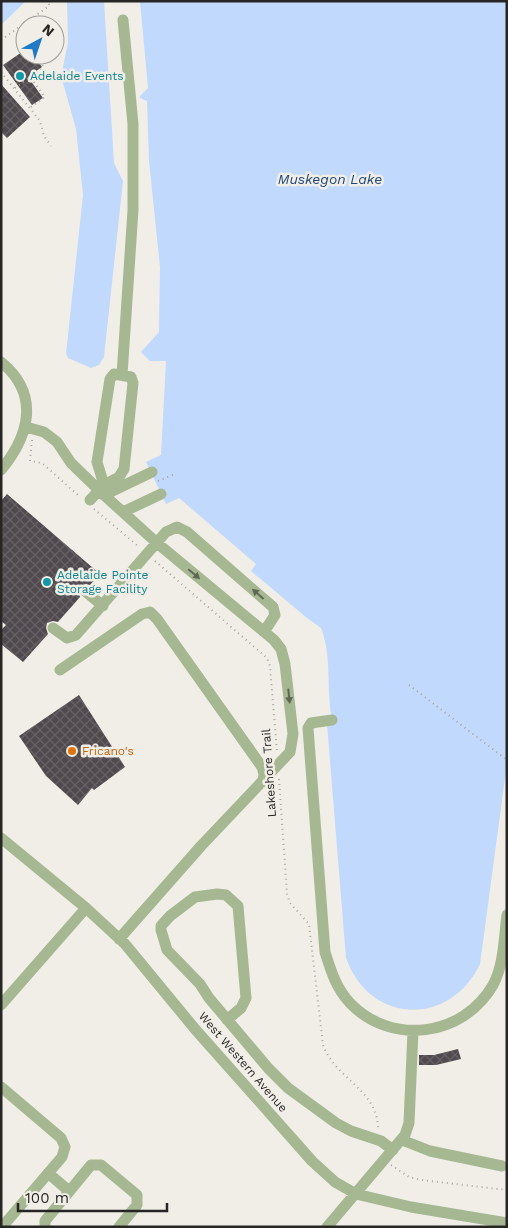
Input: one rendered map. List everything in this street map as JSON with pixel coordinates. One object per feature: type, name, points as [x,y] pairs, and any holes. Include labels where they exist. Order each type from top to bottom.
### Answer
[{"type":"street","points":[[122,375],[133,210],[133,142],[123,20]]},
{"type":"street","points":[[1,362],[12,372],[22,391],[30,428],[1,470]]},
{"type":"street","points":[[86,500],[102,490],[122,474],[125,464],[132,377],[114,374],[110,379],[97,462],[102,490]]},
{"type":"street","points":[[30,428],[44,432],[58,442],[71,464],[102,490],[157,543],[278,644],[283,654],[293,734],[290,752],[278,767],[201,846],[119,939]]},
{"type":"street","points":[[102,490],[154,477]]},
{"type":"street","points":[[123,512],[161,494]]},
{"type":"street","points":[[53,628],[64,637],[73,637],[103,606],[171,528],[180,528],[273,607],[275,616],[264,632]]},
{"type":"street","points":[[85,591],[103,606]]},
{"type":"street","points":[[60,670],[142,614],[150,612],[163,627],[262,767],[264,774],[263,782]]},
{"type":"street","points":[[332,720],[311,723],[308,728],[325,952],[333,979],[349,1002],[362,1013],[378,1022],[413,1031],[436,1030],[466,1015],[493,985],[500,965],[507,915]]},
{"type":"street","name":"West Western Avenue","points":[[2,841],[86,908],[119,939],[312,1161],[334,1182],[356,1194],[454,1216],[506,1224]]},
{"type":"street","points":[[227,1020],[241,1008],[246,998],[238,906],[235,901],[226,895],[199,896],[166,920],[162,926],[161,934],[167,950],[200,984],[227,1020],[268,1068],[297,1096],[343,1127],[376,1139],[393,1150]]},
{"type":"street","points":[[1,1005],[86,908]]},
{"type":"street","points":[[327,1227],[402,1140],[409,1123],[413,1031]]},
{"type":"street","points":[[1,1087],[60,1138],[65,1147],[62,1157],[48,1174],[4,1218]]},
{"type":"street","points":[[402,1140],[430,1151],[502,1166]]},
{"type":"street","points":[[45,1227],[45,1221],[91,1165],[101,1165],[137,1195],[137,1205],[119,1227]]},
{"type":"street","points":[[48,1174],[69,1191]]},
{"type":"path","points":[[1,4],[4,1]]},
{"type":"path","points":[[36,15],[49,6],[49,1]]},
{"type":"path","points":[[1,40],[15,30]]},
{"type":"path","points":[[15,88],[43,68],[42,65]]},
{"type":"path","points":[[1,72],[40,121],[44,136],[51,146]]},
{"type":"path","points":[[30,77],[44,97],[30,107]]},
{"type":"path","name":"Lakeshore Trail","points":[[30,428],[30,461],[42,463],[267,658],[270,666],[287,894],[290,903],[309,924],[323,1045],[334,1063],[358,1087],[374,1108],[378,1120],[376,1139]]},
{"type":"path","points":[[154,477],[175,474]]},
{"type":"path","points":[[409,685],[507,760]]},
{"type":"path","points":[[385,1160],[401,1173],[421,1180],[507,1190]]},
{"type":"water","points":[[1,1],[26,1],[1,25]]},
{"type":"water","points":[[67,1],[104,1],[114,163],[123,181],[104,357],[99,365],[91,368],[68,358],[66,354],[83,195],[76,129],[61,76],[63,65],[65,65],[68,43]]},
{"type":"water","name":"Muskegon Lake","points":[[140,1],[507,1],[507,763],[480,964],[467,985],[450,999],[431,1007],[411,1010],[391,1006],[373,996],[357,980],[346,958],[327,724],[333,723],[329,699],[327,651],[321,628],[251,571],[256,564],[179,498],[166,504],[146,462],[161,455],[166,361],[150,361],[141,352],[159,332],[160,267],[149,161],[147,101],[140,98],[148,88]]},
{"type":"building","points":[[15,57],[15,65],[40,65],[42,67],[28,77],[43,98],[32,105],[3,65]]},
{"type":"building","points":[[1,84],[30,117],[7,138],[1,132]]},
{"type":"building","name":"Adelaide Pointe Storage Facility","points":[[7,494],[100,574],[90,585],[80,586],[78,590],[80,597],[58,622],[47,623],[48,634],[23,662],[1,644],[1,630],[6,625],[1,621],[1,501]]},
{"type":"building","name":"Fricano's","points":[[79,695],[125,767],[94,790],[92,788],[78,805],[46,776],[19,736]]},
{"type":"building","points":[[458,1049],[461,1059],[436,1065],[419,1065],[419,1055],[434,1055]]},
{"type":"place","name":"Adelaide Events","points":[[20,76]]},
{"type":"place","name":"Adelaide Pointe Storage Facility","points":[[47,582]]},
{"type":"place","name":"Fricano's","points":[[72,751]]}]
